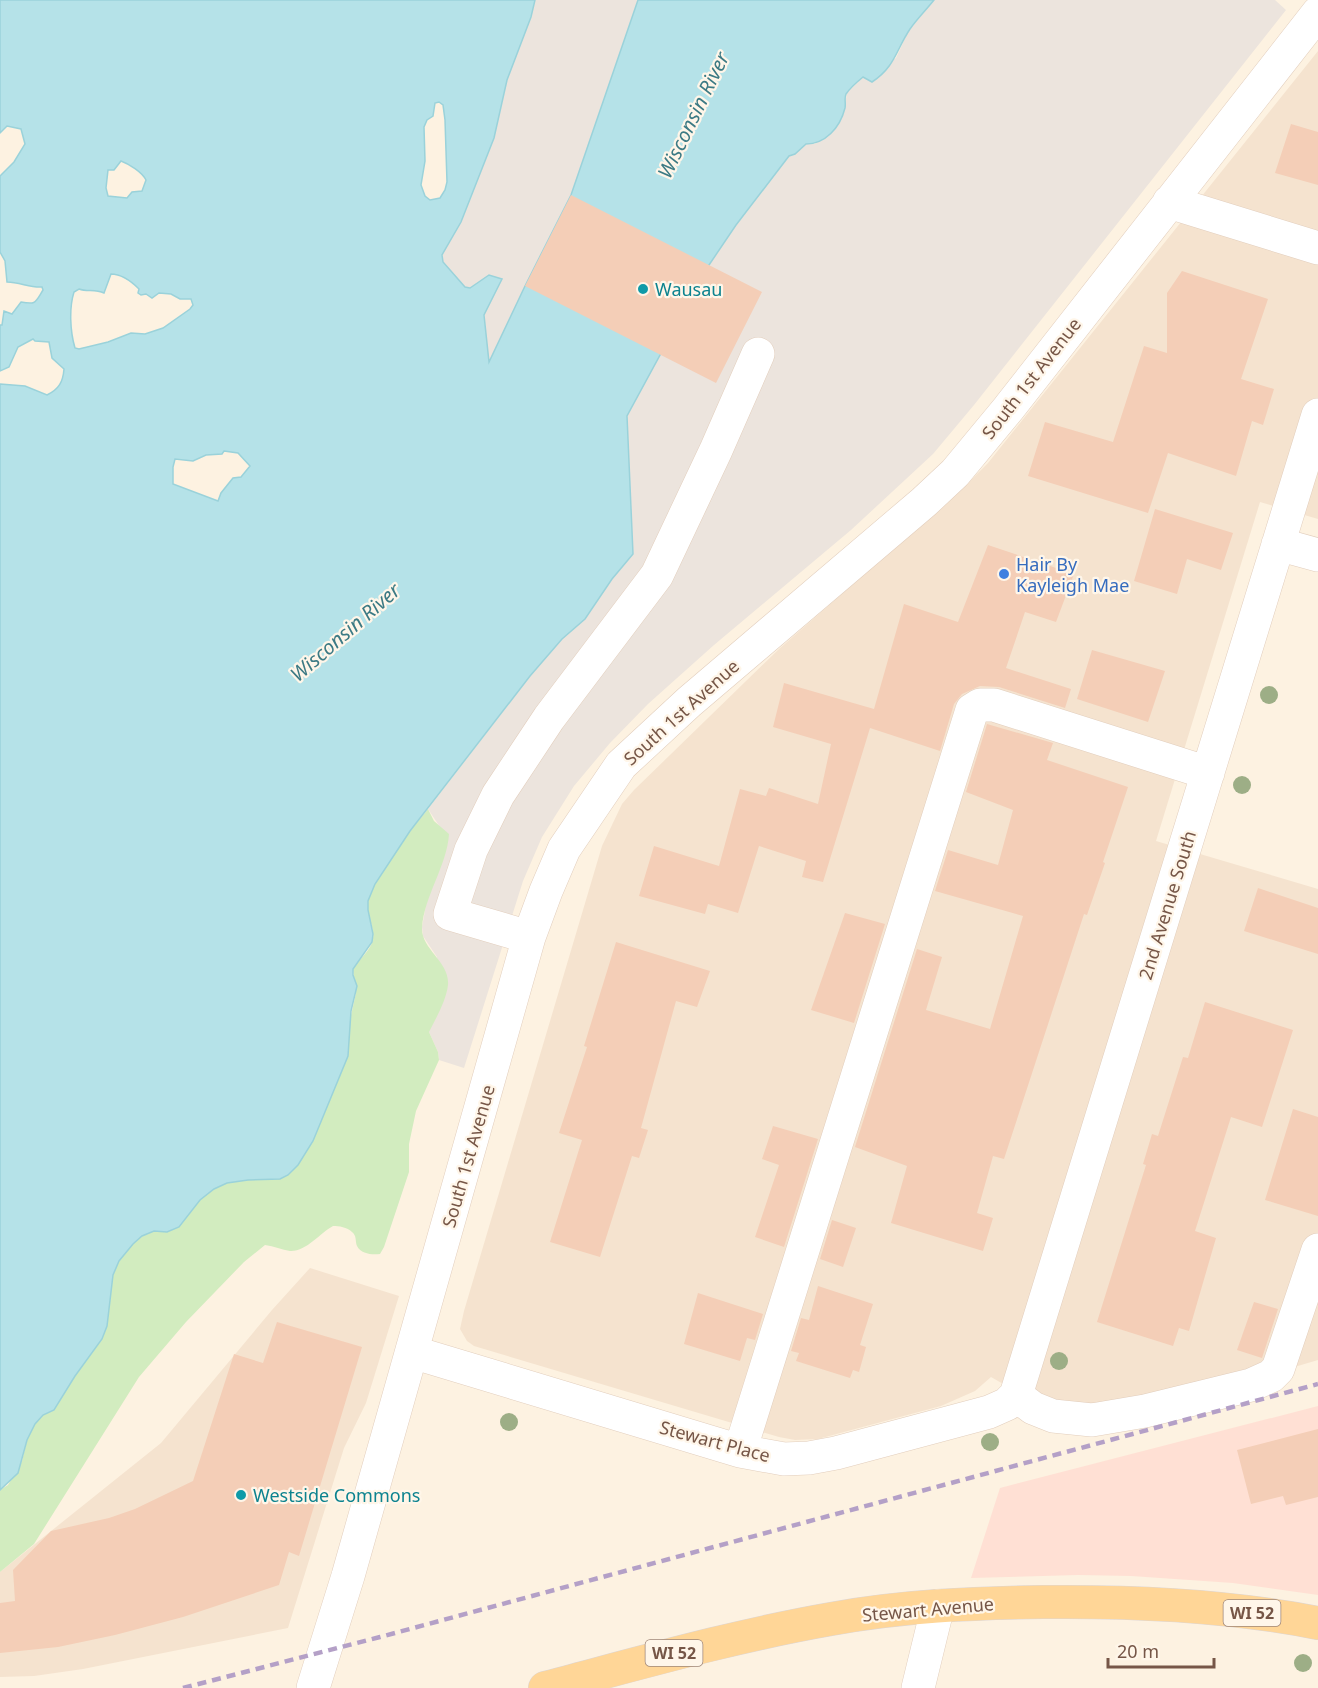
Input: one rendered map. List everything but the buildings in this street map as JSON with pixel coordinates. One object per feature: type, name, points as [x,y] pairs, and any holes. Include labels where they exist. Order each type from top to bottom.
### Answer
[{"type":"main road","name":"Stewart Avenue","points":[[545,1688],[717,1642],[832,1618],[938,1606],[1103,1602],[1186,1605],[1318,1623]]},
{"type":"street","name":"South 1st Avenue","points":[[313,1688],[348,1576],[529,937],[564,849],[621,765],[689,702],[955,473],[1008,409],[1318,13]]},
{"type":"street","points":[[1169,202],[1318,248]]},
{"type":"street","points":[[529,937],[450,914],[471,850],[487,815],[526,752],[602,646],[657,575],[758,354]]},
{"type":"street","name":"2nd Avenue South","points":[[1016,1395],[1318,416]]},
{"type":"street","points":[[1278,544],[1318,555]]},
{"type":"street","points":[[740,1451],[972,710],[980,705],[994,705],[1208,773]]},
{"type":"street","points":[[1016,1395],[1033,1408],[1053,1416],[1092,1420],[1145,1412],[1251,1384],[1271,1376],[1278,1369],[1318,1250]]},
{"type":"street","name":"Stewart Place","points":[[412,1352],[740,1451],[784,1458],[809,1458],[836,1453],[989,1412],[1007,1404],[1016,1395]]},
{"type":"street","points":[[918,1688],[938,1606]]},
{"type":"shaded area","points":[[535,0],[638,0],[571,195],[489,363],[484,315],[489,275],[470,288],[464,287],[443,262],[442,255],[461,222],[494,138],[507,80]]},
{"type":"shaded area","points":[[934,0],[1275,0],[1286,10],[933,454],[851,530],[714,645],[648,704],[610,743],[574,786],[542,837],[523,881],[464,1068],[439,1060],[429,1032],[437,957],[423,936],[422,927],[440,827],[428,809],[530,676],[562,639],[585,619],[612,579],[633,554],[627,416],[709,265],[736,225],[789,156],[795,154],[806,144],[815,144],[845,104],[847,93],[863,77],[896,58],[908,32]]},
{"type":"shaded area","points":[[1318,51],[1318,519],[1260,502],[1156,841],[1318,889],[1318,1360],[1105,1409],[1038,1404],[991,1377],[975,1391],[941,1406],[818,1439],[795,1440],[474,1346],[467,1341],[460,1329],[464,1311],[602,846],[622,804],[779,649],[963,488],[988,463]]},
{"type":"shaded area","name":"Westside Commons","points":[[310,1268],[399,1296],[366,1403],[344,1448],[288,1628],[83,1669],[34,1676],[0,1677],[0,1572],[161,1443]]},
{"type":"shaded area","points":[[1318,1406],[1318,1595],[1233,1583],[1131,1576],[971,1578],[1000,1488]]},
{"type":"green space","points":[[428,809],[434,821],[449,834],[444,858],[427,904],[422,928],[426,943],[445,969],[448,985],[443,1003],[429,1032],[439,1060],[416,1111],[409,1144],[409,1172],[384,1247],[380,1254],[364,1252],[357,1246],[352,1232],[333,1226],[302,1248],[290,1251],[265,1245],[244,1262],[186,1322],[139,1377],[34,1544],[0,1572],[0,1490],[8,1485],[22,1461],[27,1440],[35,1424],[43,1415],[54,1410],[75,1376],[110,1291],[119,1261],[142,1236],[154,1231],[167,1232],[179,1227],[200,1200],[214,1189],[227,1183],[280,1179],[298,1165],[350,1020],[356,993],[353,969],[372,943],[373,933],[368,912],[371,891],[394,853]]},
{"type":"water","name":"Wisconsin River","points":[[0,0],[535,0],[531,17],[507,80],[494,138],[461,222],[442,255],[443,262],[465,287],[470,288],[489,275],[502,279],[484,315],[489,362],[571,195],[638,0],[934,0],[910,29],[886,70],[872,82],[863,77],[848,92],[845,96],[843,115],[831,134],[819,141],[806,144],[795,154],[789,156],[736,225],[709,265],[627,416],[633,554],[612,579],[585,619],[562,639],[530,676],[410,831],[375,884],[368,901],[372,942],[353,969],[357,986],[351,1011],[348,1056],[313,1141],[298,1165],[280,1179],[227,1183],[214,1189],[200,1200],[179,1227],[167,1232],[154,1231],[142,1236],[133,1244],[119,1261],[113,1275],[107,1326],[102,1339],[54,1410],[43,1415],[35,1424],[27,1440],[18,1473],[0,1490],[0,384],[25,386],[47,395],[60,385],[64,369],[52,358],[49,342],[33,339],[18,347],[9,367],[0,371],[0,325],[2,325],[4,311],[12,314],[21,302],[35,302],[43,290],[42,287],[7,282],[5,261],[0,252],[0,176],[14,162],[25,144],[21,129],[7,126],[0,133]],"holes":[[[439,102],[443,105],[447,182],[440,198],[430,200],[425,196],[421,185],[425,161],[424,127],[427,120],[433,116],[435,103]],[[121,161],[142,174],[146,180],[142,191],[132,192],[127,198],[108,196],[106,188],[108,170],[114,170]],[[111,274],[115,274],[133,284],[139,289],[138,293],[141,295],[146,294],[152,298],[159,293],[171,294],[180,299],[191,299],[193,305],[163,328],[145,334],[131,333],[108,342],[75,348],[71,320],[74,292],[79,289],[104,293]],[[224,451],[238,453],[250,466],[241,477],[233,478],[221,493],[218,501],[173,484],[175,459],[193,461],[206,455],[222,454]]]},
{"type":"railway","points":[[183,1688],[1318,1384]]},
{"type":"place","name":"Wausau","points":[[643,289]]},
{"type":"place","name":"Hair By Kayleigh Mae","points":[[1004,574]]},
{"type":"place","name":"Westside Commons","points":[[241,1495]]}]
